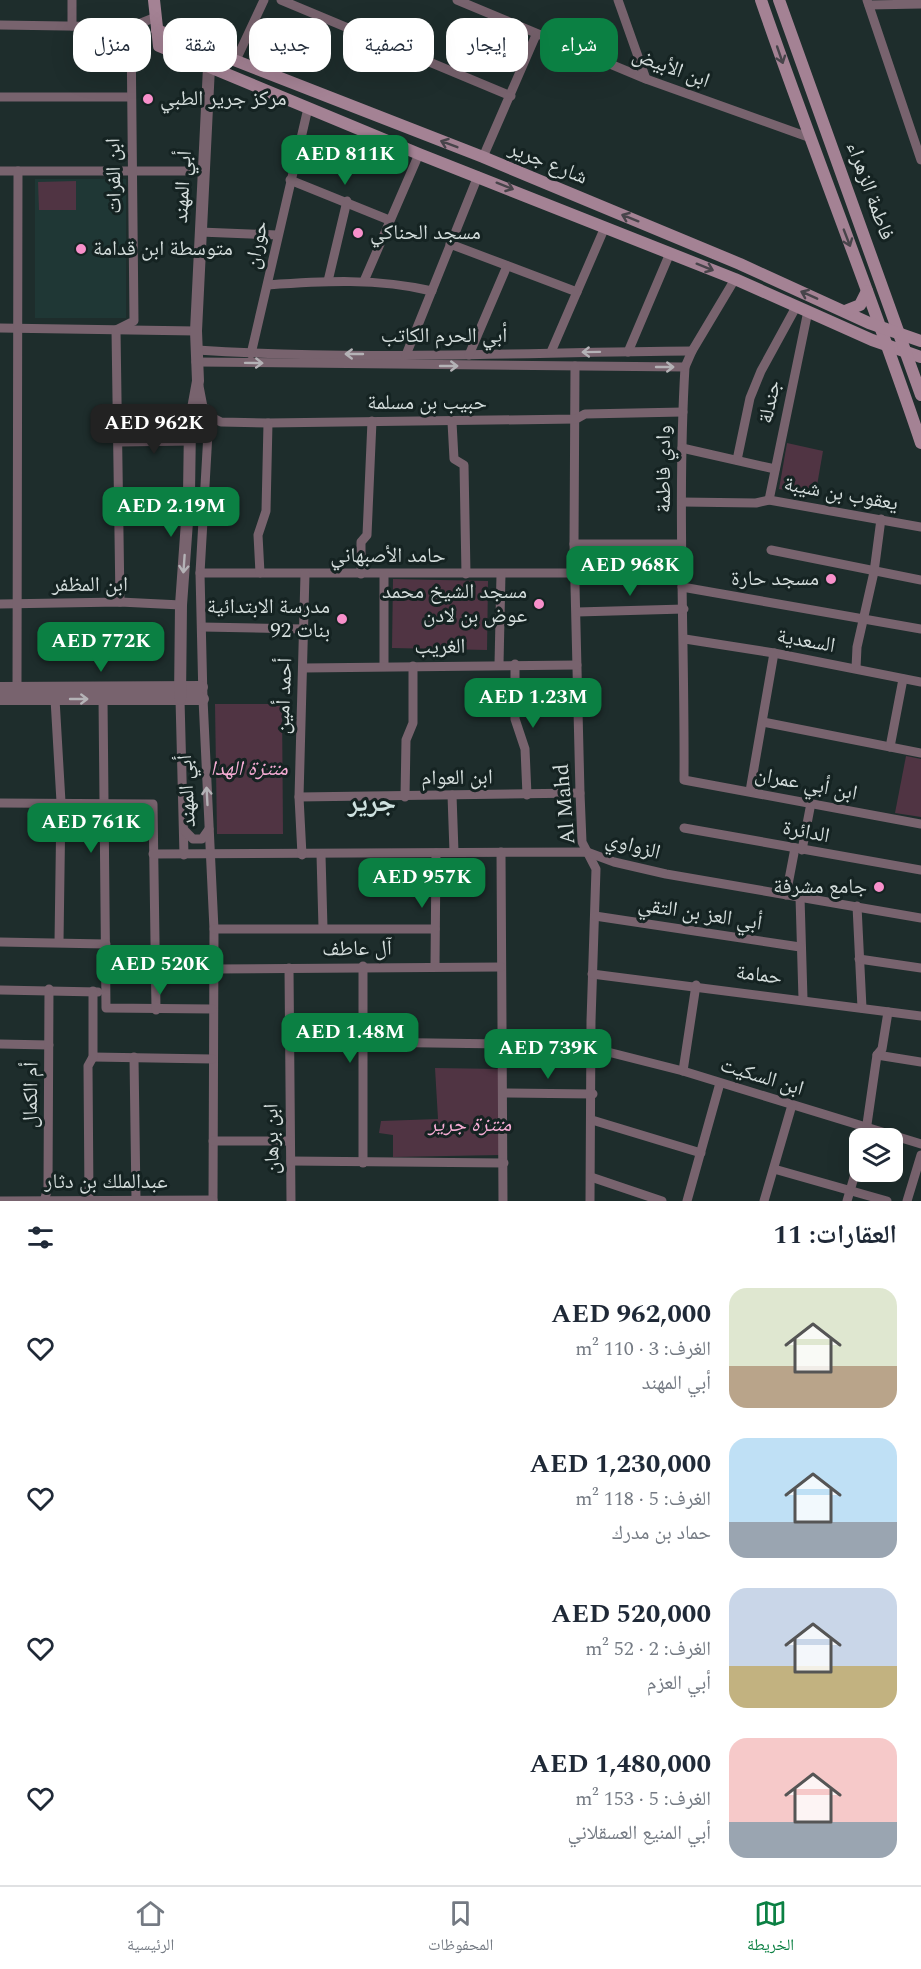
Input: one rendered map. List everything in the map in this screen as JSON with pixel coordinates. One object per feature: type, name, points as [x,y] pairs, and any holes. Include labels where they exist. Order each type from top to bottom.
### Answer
[{"type":"main road","points":[[154,0],[157,30]]},
{"type":"main road","points":[[761,0],[808,137],[896,368],[921,443]]},
{"type":"main road","name":"فاطمة الزهراء","points":[[779,0],[899,334],[914,358],[921,395]]},
{"type":"main road","name":"شارع جرير","points":[[163,32],[157,30],[159,46],[163,48]]},
{"type":"main road","name":"شارع جرير","points":[[237,60],[483,157],[921,342]]},
{"type":"main road","name":"شارع جرير","points":[[219,72],[735,279],[914,358]]},
{"type":"main road","points":[[808,137],[815,143],[824,142],[827,129]]},
{"type":"main road","points":[[823,177],[829,164],[837,165],[843,173]]},
{"type":"main road","points":[[845,311],[860,305],[867,291]]},
{"type":"main road","points":[[877,323],[889,327],[893,315]]},
{"type":"main road","points":[[861,336],[870,338],[876,336],[877,323]]},
{"type":"main road","points":[[896,368],[899,358],[914,358],[911,347],[921,342]]},
{"type":"street","points":[[0,25],[72,26],[72,0]]},
{"type":"street","points":[[237,58],[264,0]]},
{"type":"street","points":[[280,0],[511,96]]},
{"type":"street","name":"ابن الأبيض","points":[[456,0],[646,79],[808,137]]},
{"type":"street","points":[[618,0],[646,79]]},
{"type":"street","points":[[921,4],[868,3],[917,137],[921,160]]},
{"type":"street","points":[[151,19],[156,17]]},
{"type":"street","points":[[483,157],[536,35]]},
{"type":"street","name":"ابن الفرات","points":[[116,330],[134,321],[131,72]]},
{"type":"street","name":"أبي المهند","points":[[209,72],[202,171],[196,356],[198,381],[208,433],[200,573],[202,693],[214,929],[213,1201]]},
{"type":"street","points":[[0,97],[131,97]]},
{"type":"street","name":"حوران","points":[[251,354],[308,108]]},
{"type":"street","points":[[364,281],[419,154]]},
{"type":"street","points":[[0,171],[202,171]]},
{"type":"street","points":[[17,687],[18,171]]},
{"type":"street","points":[[406,355],[478,176]]},
{"type":"street","points":[[290,180],[347,201],[389,220]]},
{"type":"street","points":[[328,281],[347,201]]},
{"type":"street","points":[[551,352],[605,227]]},
{"type":"street","points":[[200,232],[277,236]]},
{"type":"street","points":[[450,244],[577,292]]},
{"type":"street","points":[[628,352],[670,253]]},
{"type":"street","points":[[469,354],[507,266]]},
{"type":"street","name":"وادي فاطمة","points":[[684,780],[685,639],[681,544],[686,367],[692,351],[735,279]]},
{"type":"street","points":[[268,285],[364,281],[398,283],[432,291]]},
{"type":"street","points":[[737,460],[750,398],[761,371],[802,309]]},
{"type":"street","name":"جندلة","points":[[769,500],[802,309]]},
{"type":"street","points":[[0,328],[196,331]]},
{"type":"street","points":[[116,330],[120,602]]},
{"type":"street","name":"أبي الحرم الكاتب","points":[[196,356],[692,351]]},
{"type":"street","name":"أبي الحرم الكاتب","points":[[196,356],[686,367]]},
{"type":"street","name":"Al Mahd","points":[[575,366],[574,544],[582,842],[596,869],[592,974],[590,1201]]},
{"type":"street","name":"أبي المهند","points":[[184,855],[180,693],[181,605],[190,441],[198,381]]},
{"type":"street","name":"حبيب بن مسلمة","points":[[198,381],[209,416],[221,422],[452,422],[576,419],[585,414],[683,412]]},
{"type":"street","points":[[361,574],[361,542],[367,535],[366,500],[372,421]]},
{"type":"street","points":[[452,422],[454,459],[464,465],[466,574]]},
{"type":"street","points":[[260,573],[258,535],[266,511],[268,423]]},
{"type":"street","points":[[118,442],[190,441]]},
{"type":"street","points":[[682,448],[775,469]]},
{"type":"street","name":"يعقوب بن شيبة","points":[[682,501],[756,503],[769,500],[921,527]]},
{"type":"street","points":[[856,668],[862,617],[874,572],[881,519]]},
{"type":"street","points":[[574,544],[681,544]]},
{"type":"street","points":[[771,550],[921,580]]},
{"type":"street","name":"حامد الأصبهاني","points":[[200,573],[575,573]]},
{"type":"street","name":"أحمد أمين","points":[[302,855],[299,797],[305,574]]},
{"type":"street","points":[[384,574],[384,666]]},
{"type":"street","points":[[499,664],[501,574]]},
{"type":"street","points":[[682,587],[921,629]]},
{"type":"street","name":"ابن المظفر","points":[[0,604],[120,602],[181,605]]},
{"type":"street","points":[[577,612],[684,609]]},
{"type":"street","points":[[202,627],[304,628]]},
{"type":"street","name":"السعدية","points":[[685,639],[774,653],[921,682]]},
{"type":"street","points":[[750,791],[774,653]]},
{"type":"street","points":[[515,664],[515,719],[525,749],[527,795]]},
{"type":"street","name":"الغريب","points":[[304,668],[577,664]]},
{"type":"street","points":[[405,797],[406,740],[413,723],[413,666]]},
{"type":"street","points":[[890,747],[903,679]]},
{"type":"street","points":[[0,688],[153,694]]},
{"type":"street","points":[[0,699],[103,699],[153,694],[202,693]]},
{"type":"street","points":[[54,699],[60,802],[59,942]]},
{"type":"street","points":[[103,699],[106,1008],[212,1010]]},
{"type":"street","points":[[763,722],[921,753]]},
{"type":"street","name":"ابن أبي عمران","points":[[684,780],[921,824]]},
{"type":"street","name":"ابن العوام","points":[[299,797],[580,794]]},
{"type":"street","points":[[452,795],[454,852]]},
{"type":"street","points":[[0,803],[153,804],[156,1010]]},
{"type":"street","points":[[786,895],[811,803]]},
{"type":"street","name":"الدائرة","points":[[684,828],[921,870]]},
{"type":"street","points":[[184,830],[193,839],[202,839],[209,829]]},
{"type":"street","points":[[501,852],[503,1201]]},
{"type":"street","name":"الزواوي","points":[[153,854],[587,852],[614,862],[921,918]]},
{"type":"street","points":[[435,966],[436,853]]},
{"type":"street","points":[[321,855],[323,928]]},
{"type":"street","points":[[800,897],[803,999]]},
{"type":"street","points":[[856,906],[862,1008]]},
{"type":"street","name":"أبي العز بن التقي","points":[[595,916],[800,947]]},
{"type":"street","points":[[214,929],[435,929]]},
{"type":"street","points":[[0,942],[106,944]]},
{"type":"street","points":[[154,953],[214,953]]},
{"type":"street","points":[[859,959],[921,968]]},
{"type":"street","points":[[363,966],[363,1163]]},
{"type":"street","name":"آل عاطف","points":[[214,969],[363,966],[501,968]]},
{"type":"street","name":"ابن برهان","points":[[289,968],[291,1201]]},
{"type":"street","name":"حمامة","points":[[592,974],[803,999],[921,1016]]},
{"type":"street","points":[[683,1071],[696,986]]},
{"type":"street","points":[[0,990],[49,989],[93,991],[106,994]]},
{"type":"street","name":"أم الكمال","points":[[44,1201],[48,1188],[49,989]]},
{"type":"street","points":[[89,1200],[88,1066],[93,1057],[93,991]]},
{"type":"street","points":[[868,1128],[877,1055],[882,1049],[888,1011]]},
{"type":"street","points":[[363,1042],[503,1044]]},
{"type":"street","points":[[0,1044],[49,1045]]},
{"type":"street","name":"ابن السكيت","points":[[592,1048],[683,1071],[792,1105],[851,1128]]},
{"type":"street","points":[[877,1055],[921,1062]]},
{"type":"street","points":[[93,1057],[212,1059]]},
{"type":"street","points":[[134,1057],[136,1200]]},
{"type":"street","points":[[687,1201],[720,1083]]},
{"type":"street","points":[[504,1092],[592,1094]]},
{"type":"street","points":[[764,1201],[792,1105]]},
{"type":"street","points":[[592,1120],[701,1153]]},
{"type":"street","points":[[213,1141],[290,1141]]},
{"type":"street","name":"ابن السكيت","points":[[903,1141],[921,1144]]},
{"type":"street","points":[[907,1201],[921,1155]]},
{"type":"street","points":[[291,1161],[504,1163]]},
{"type":"street","points":[[774,1169],[887,1201]]},
{"type":"street","points":[[591,1177],[662,1201]]},
{"type":"street","points":[[847,1201],[852,1182]]},
{"type":"street","name":"عبدالملك بن دثار","points":[[0,1201],[213,1201]]},
{"type":"shaded area","name":"متوسطة ابن قدامة","points":[[35,179],[126,179],[126,318],[35,318]]},
{"type":"green space","points":[[76,181],[76,210],[39,210],[38,182]]},
{"type":"green space","points":[[787,443],[823,451],[815,497],[779,489]]},
{"type":"green space","points":[[393,579],[488,581],[487,650],[392,648]]},
{"type":"green space","name":"منتزة الهدا","points":[[215,704],[282,704],[283,834],[217,834]]},
{"type":"green space","points":[[906,756],[921,759],[921,817],[895,813]]},
{"type":"green space","name":"منتزة جرير","points":[[435,1068],[501,1069],[501,1155],[393,1157],[393,1135],[379,1133],[381,1121],[438,1119]]},
{"type":"place","name":"مركز جرير الطبي","points":[[148,99]]},
{"type":"place","name":"مسجد الحناكي","points":[[358,233]]},
{"type":"place","name":"متوسطة ابن قدامة","points":[[81,249]]},
{"type":"place","name":"مسجد حارة","points":[[831,579]]},
{"type":"place","name":"مسجد الشيخ محمد عوض بن لادن","points":[[539,604]]},
{"type":"place","name":"مدرسة الابتدائية 92 بنات","points":[[342,619]]},
{"type":"place","name":"جامع مشرفة","points":[[879,887]]},
{"type":"district","name":"جرير","points":[[372,803]]}]
